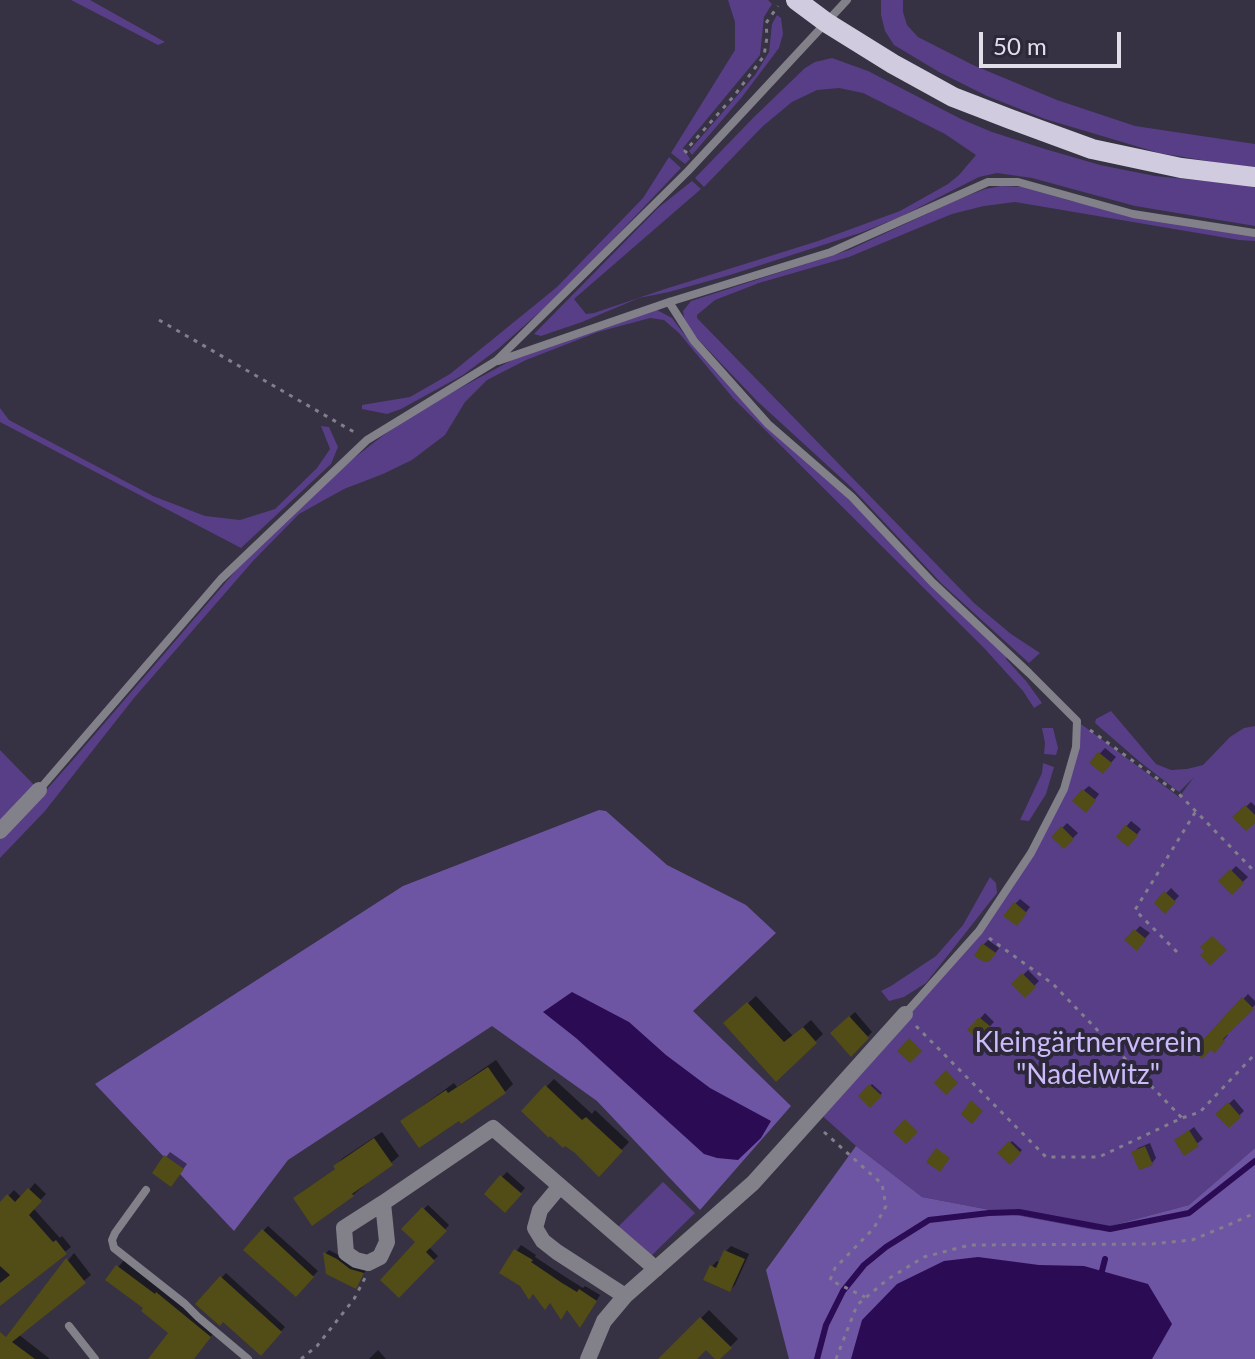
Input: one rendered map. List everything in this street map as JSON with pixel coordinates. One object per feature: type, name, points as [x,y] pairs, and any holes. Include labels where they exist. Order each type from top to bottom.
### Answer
[{"type":"main road","points":[[796,0],[893,64],[953,97],[1092,149],[1181,168],[1255,177]]},
{"type":"street","points":[[0,831],[39,790]]},
{"type":"street","points":[[588,1359],[604,1321],[625,1296],[753,1183],[905,1014]]},
{"type":"street","points":[[383,1203],[387,1242],[380,1257],[368,1263],[356,1260],[346,1253],[344,1228],[493,1128],[656,1269]]},
{"type":"street","points":[[560,1186],[540,1210],[535,1228],[543,1241],[557,1252],[625,1296]]},
{"type":"lane","points":[[496,361],[688,171],[847,0]]},
{"type":"lane","points":[[39,790],[221,579],[367,440],[496,361],[669,302],[831,252],[988,182],[1018,182],[1133,214],[1255,233]]},
{"type":"lane","points":[[669,302],[694,341],[768,424],[852,497],[933,583],[1077,721],[1076,747],[1064,789],[1031,853],[979,931],[905,1014]]},
{"type":"lane","points":[[146,1190],[115,1233],[112,1240],[114,1248],[248,1359]]},
{"type":"lane","points":[[69,1326],[95,1359]]},
{"type":"path","points":[[685,151],[734,96],[764,56],[766,23],[783,0]]},
{"type":"path","points":[[159,320],[367,440]]},
{"type":"path","points":[[1077,721],[1179,794],[1255,872]]},
{"type":"path","points":[[1177,952],[1135,910],[1196,811]]},
{"type":"path","points":[[979,931],[1053,984],[1182,1118]]},
{"type":"path","points":[[905,1014],[1046,1157],[1099,1157],[1200,1112],[1255,1054]]},
{"type":"path","points":[[809,1119],[882,1184],[886,1206],[874,1228],[835,1268],[830,1280],[865,1297]]},
{"type":"path","points":[[836,1359],[857,1305],[888,1279],[924,1257],[970,1245],[1151,1244],[1192,1240],[1255,1213]]},
{"type":"path","points":[[301,1359],[317,1346],[354,1299],[367,1275],[368,1263]]},
{"type":"green space","points":[[71,0],[90,0],[165,42],[158,45]]},
{"type":"green space","points":[[728,0],[768,0],[772,4],[764,17],[760,55],[683,148],[690,159],[685,164],[671,153],[735,50],[735,22]]},
{"type":"green space","points":[[881,0],[903,0],[907,25],[918,37],[973,65],[1057,100],[1135,126],[1255,144],[1255,167],[1159,153],[1045,119],[987,96],[894,45],[885,31]]},
{"type":"green space","points":[[777,15],[781,18],[783,34],[779,48],[692,155],[689,151],[755,75],[769,52],[772,24]]},
{"type":"green space","points":[[832,58],[868,71],[961,119],[1045,149],[1100,165],[1155,176],[1255,186],[1255,226],[1135,206],[1032,178],[997,173],[979,177],[900,217],[860,233],[730,275],[639,298],[541,336],[534,334],[658,208],[692,181],[701,189],[574,299],[586,314],[818,241],[900,211],[948,184],[976,155],[945,134],[863,93],[839,88],[817,90],[792,102],[763,126],[704,187],[695,178],[805,68]]},
{"type":"green space","points":[[669,157],[681,168],[568,287],[498,349],[463,375],[401,409],[387,414],[362,409],[362,405],[410,397],[450,374],[557,287],[643,198]]},
{"type":"green space","points":[[1001,186],[1022,187],[1071,201],[1255,235],[1255,241],[1015,202],[984,206],[952,214],[849,257],[759,283],[715,300],[697,318],[974,603],[1040,653],[1029,663],[942,584],[852,488],[757,401],[694,335],[683,311],[691,301],[849,250],[957,200]]},
{"type":"green space","points":[[657,310],[672,318],[773,431],[853,503],[1007,656],[1006,659],[1042,703],[1034,708],[1023,691],[984,648],[733,398],[679,333],[664,320],[650,318],[598,332],[526,360],[487,380],[465,402],[445,435],[412,460],[344,489],[299,514],[253,561],[134,698],[45,811],[0,858],[0,837],[34,804],[244,561],[336,472],[425,407],[512,360]]},
{"type":"green space","points":[[0,408],[9,420],[153,496],[205,516],[240,520],[275,509],[317,468],[330,449],[321,426],[329,427],[338,447],[331,464],[241,548],[0,422]]},
{"type":"green space","name":"Kleingärtnerverein \"Nadelwitz\"","points":[[1111,711],[1156,764],[1171,770],[1203,765],[1230,737],[1244,728],[1255,726],[1255,1148],[1189,1205],[1095,1230],[922,1197],[817,1111],[905,1014],[1000,900],[1064,789],[1076,747],[1077,721],[1179,797],[1194,777],[1179,792],[1140,762],[1095,723],[1096,719]]},
{"type":"green space","points":[[1042,728],[1053,728],[1058,748],[1056,755],[1044,754]]},
{"type":"green space","points":[[0,750],[39,790],[0,831]]},
{"type":"green space","points":[[1043,763],[1054,767],[1046,794],[1029,821],[1020,820],[1042,773]]},
{"type":"green space","points":[[990,877],[996,883],[997,893],[926,983],[904,997],[889,1001],[881,991],[936,956],[963,925]]},
{"type":"green space","points":[[663,1182],[695,1213],[648,1259],[616,1229]]},
{"type":"shaded area","points":[[599,810],[606,811],[667,865],[746,905],[776,933],[693,1011],[791,1106],[700,1210],[597,1101],[492,1026],[288,1160],[234,1231],[95,1084],[403,886]]},
{"type":"shaded area","points":[[572,992],[629,1022],[710,1088],[771,1121],[761,1138],[738,1160],[704,1154],[543,1012]]},
{"type":"shaded area","points":[[856,1146],[922,1197],[1095,1230],[1189,1205],[1255,1148],[1255,1359],[789,1359],[766,1270]]},
{"type":"shaded area","points":[[978,1257],[1039,1265],[1084,1266],[1148,1284],[1172,1324],[1152,1359],[851,1359],[862,1320],[897,1284],[944,1261]]},
{"type":"building","points":[[1098,752],[1112,763],[1103,774],[1089,763]]},
{"type":"building","points":[[1082,789],[1096,800],[1086,813],[1072,801]]},
{"type":"building","points":[[1245,805],[1255,815],[1255,823],[1246,831],[1232,817]]},
{"type":"building","points":[[1125,825],[1138,835],[1128,847],[1116,837]]},
{"type":"building","points":[[1061,826],[1074,839],[1064,849],[1051,837]]},
{"type":"building","points":[[1230,869],[1244,883],[1232,895],[1218,881]]},
{"type":"building","points":[[1164,891],[1176,902],[1165,914],[1154,903]]},
{"type":"building","points":[[1014,902],[1027,913],[1017,926],[1003,916]]},
{"type":"building","points":[[1134,929],[1146,939],[1137,951],[1124,940]]},
{"type":"building","points":[[1212,936],[1227,950],[1210,966],[1200,955],[1204,951],[1200,947]]},
{"type":"building","points":[[982,943],[996,953],[989,962],[974,956]]},
{"type":"building","points":[[1022,973],[1036,987],[1025,998],[1011,984]]},
{"type":"building","points":[[1242,997],[1254,1009],[1223,1039],[1225,1041],[1215,1053],[1211,1050],[1202,1059],[1193,1051]]},
{"type":"building","points":[[747,1002],[784,1042],[803,1027],[817,1043],[776,1082],[723,1023]]},
{"type":"building","points":[[849,1016],[869,1038],[851,1057],[830,1033]]},
{"type":"building","points":[[979,1017],[991,1027],[980,1041],[967,1030]]},
{"type":"building","points":[[909,1038],[922,1051],[910,1063],[897,1051]]},
{"type":"building","points":[[488,1067],[506,1093],[419,1148],[400,1121]]},
{"type":"building","points":[[946,1070],[958,1083],[946,1095],[934,1083]]},
{"type":"building","points":[[869,1084],[882,1096],[870,1108],[858,1096]]},
{"type":"building","points":[[545,1085],[582,1120],[586,1117],[623,1151],[599,1177],[575,1153],[549,1138],[521,1111]]},
{"type":"building","points":[[971,1100],[983,1111],[972,1124],[961,1114]]},
{"type":"building","points":[[1228,1102],[1241,1117],[1229,1128],[1215,1114]]},
{"type":"building","points":[[905,1119],[918,1132],[906,1144],[893,1132]]},
{"type":"building","points":[[1189,1130],[1199,1146],[1184,1156],[1174,1140]]},
{"type":"building","points":[[374,1138],[393,1165],[312,1226],[293,1198]]},
{"type":"building","points":[[1009,1141],[1021,1153],[1010,1165],[997,1153]]},
{"type":"building","points":[[1145,1146],[1153,1165],[1139,1170],[1131,1152]]},
{"type":"building","points":[[936,1148],[950,1158],[940,1172],[926,1162]]},
{"type":"building","points":[[164,1155],[184,1169],[171,1187],[152,1173]]},
{"type":"building","points":[[500,1175],[522,1194],[505,1213],[484,1194]]},
{"type":"building","points":[[28,1188],[42,1201],[29,1215],[67,1254],[0,1306],[0,1283],[10,1275],[0,1266],[0,1202],[7,1194],[15,1202]]},
{"type":"building","points":[[422,1207],[447,1231],[426,1252],[435,1261],[399,1298],[380,1280],[415,1242],[401,1229]]},
{"type":"building","points":[[262,1229],[314,1277],[296,1297],[243,1250]]},
{"type":"building","points":[[514,1249],[562,1283],[577,1292],[579,1289],[597,1301],[580,1328],[567,1310],[561,1320],[550,1303],[545,1310],[533,1294],[529,1300],[520,1286],[499,1273]]},
{"type":"building","points":[[724,1250],[745,1259],[730,1292],[703,1280],[710,1265],[716,1268]]},
{"type":"building","points":[[323,1252],[350,1269],[364,1273],[356,1289],[326,1274]]},
{"type":"building","points":[[66,1258],[86,1283],[12,1342],[35,1359],[0,1359],[0,1332],[6,1337]]},
{"type":"building","points":[[116,1265],[156,1292],[211,1337],[194,1359],[148,1359],[168,1333],[141,1311],[143,1308],[105,1280]]},
{"type":"building","points":[[220,1276],[282,1332],[261,1356],[223,1322],[220,1326],[195,1304]]},
{"type":"building","points":[[700,1317],[732,1348],[720,1359],[715,1359],[706,1350],[697,1359],[658,1359]]},
{"type":"waterway","points":[[817,1359],[826,1325],[843,1291],[864,1265],[929,1220],[1019,1212],[1110,1229],[1189,1213],[1255,1161]]},
{"type":"waterway","points":[[1102,1271],[1105,1259]]}]
